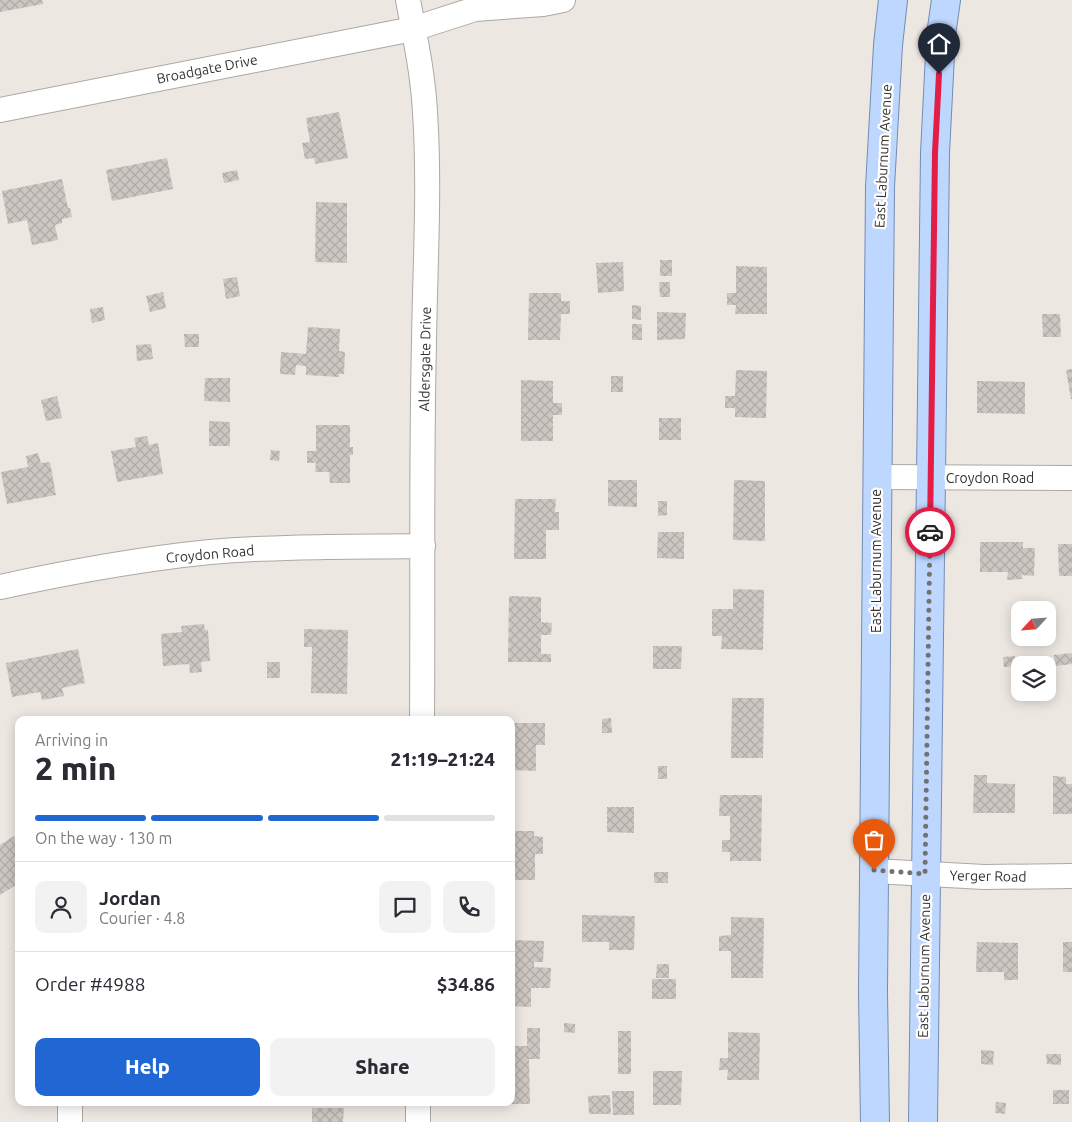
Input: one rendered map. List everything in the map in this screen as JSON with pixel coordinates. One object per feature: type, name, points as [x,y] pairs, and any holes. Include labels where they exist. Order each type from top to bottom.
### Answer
[{"type":"main road","name":"East Laburnum Avenue","points":[[875,1122],[874,870],[880,187],[888,45],[894,0]]},
{"type":"main road","name":"East Laburnum Avenue","points":[[923,1122],[935,153],[941,35],[946,0]]},
{"type":"street","name":"Aldersgate Drive","points":[[408,0],[425,110],[427,159],[422,716]]},
{"type":"street","name":"Broadgate Drive","points":[[0,110],[413,29],[474,5],[543,4],[563,0]]},
{"type":"street","name":"Croydon Road","points":[[877,477],[1072,478]]},
{"type":"street","name":"Croydon Road","points":[[0,587],[148,560],[210,552],[273,548],[423,546]]},
{"type":"street","name":"Yerger Road","points":[[874,870],[984,878],[1072,876]]},
{"type":"street","points":[[70,1106],[70,1122]]},
{"type":"street","points":[[418,1106],[418,1122]]},
{"type":"building","points":[[0,0],[42,0],[43,4],[0,12]]},
{"type":"building","points":[[339,112],[348,158],[315,164],[314,158],[305,159],[302,143],[310,142],[306,118]]},
{"type":"building","points":[[167,158],[173,189],[112,201],[106,170]]},
{"type":"building","points":[[237,170],[239,180],[224,183],[222,173]]},
{"type":"building","points":[[62,179],[68,208],[70,208],[72,217],[62,219],[62,223],[55,225],[58,240],[32,245],[27,220],[8,224],[2,191]]},
{"type":"building","points":[[316,202],[347,203],[347,263],[315,262]]},
{"type":"building","points":[[660,260],[672,260],[672,276],[660,276]]},
{"type":"building","points":[[623,262],[624,291],[598,293],[596,263]]},
{"type":"building","points":[[736,266],[767,267],[767,314],[735,314],[736,305],[727,305],[727,293],[736,293]]},
{"type":"building","points":[[237,277],[240,296],[226,299],[223,279]]},
{"type":"building","points":[[659,282],[670,282],[670,297],[660,297]]},
{"type":"building","points":[[163,292],[166,308],[150,312],[146,296]]},
{"type":"building","points":[[529,293],[561,293],[561,301],[570,301],[570,314],[561,314],[560,340],[528,340]]},
{"type":"building","points":[[632,305],[641,306],[641,320],[632,319]]},
{"type":"building","points":[[103,307],[105,320],[92,323],[90,309]]},
{"type":"building","points":[[657,312],[686,313],[685,339],[657,340]]},
{"type":"building","points":[[1042,314],[1060,314],[1061,337],[1043,337]]},
{"type":"building","points":[[632,324],[642,324],[642,340],[632,340]]},
{"type":"building","points":[[308,327],[340,329],[339,351],[345,352],[344,374],[339,374],[339,377],[306,375],[306,366],[296,365],[295,375],[280,374],[281,352],[306,354]]},
{"type":"building","points":[[184,334],[199,334],[199,347],[185,347]]},
{"type":"building","points":[[151,344],[153,359],[137,361],[136,345]]},
{"type":"building","points":[[1072,369],[1072,399],[1071,399],[1066,370]]},
{"type":"building","points":[[736,370],[767,371],[766,418],[735,417],[735,408],[725,408],[725,396],[735,396]]},
{"type":"building","points":[[611,376],[623,376],[623,392],[611,392]]},
{"type":"building","points":[[205,378],[230,378],[230,402],[204,401]]},
{"type":"building","points":[[521,380],[553,381],[553,403],[562,403],[562,415],[553,415],[553,441],[521,441]]},
{"type":"building","points":[[977,381],[1025,382],[1025,414],[977,413]]},
{"type":"building","points":[[57,396],[62,418],[46,421],[41,400]]},
{"type":"building","points":[[659,418],[681,418],[681,440],[659,440]]},
{"type":"building","points":[[209,421],[230,422],[230,446],[209,446]]},
{"type":"building","points":[[316,425],[350,425],[350,447],[353,447],[353,455],[350,455],[350,483],[330,483],[329,472],[315,472],[316,463],[307,463],[307,451],[316,451]]},
{"type":"building","points":[[147,436],[149,445],[158,443],[163,474],[117,482],[111,451],[136,447],[134,438]]},
{"type":"building","points":[[271,450],[280,451],[279,461],[270,460]]},
{"type":"building","points":[[38,453],[41,463],[50,462],[56,495],[7,504],[1,472],[28,467],[26,456]]},
{"type":"building","points":[[608,480],[637,480],[637,507],[608,506]]},
{"type":"building","points":[[734,480],[765,481],[765,541],[733,540]]},
{"type":"building","points":[[515,499],[556,499],[555,512],[559,512],[559,530],[546,530],[546,559],[514,559]]},
{"type":"building","points":[[658,501],[667,501],[667,515],[658,516]]},
{"type":"building","points":[[658,532],[684,532],[684,559],[657,558]]},
{"type":"building","points":[[980,542],[1023,542],[1023,548],[1035,548],[1034,576],[1022,575],[1022,579],[1007,580],[1008,572],[980,572]]},
{"type":"building","points":[[1058,544],[1072,544],[1072,576],[1059,576]]},
{"type":"building","points":[[733,589],[764,590],[763,650],[721,649],[722,636],[712,636],[712,609],[733,609]]},
{"type":"building","points":[[509,596],[541,597],[541,622],[552,623],[551,635],[541,635],[541,654],[551,654],[551,662],[508,662]]},
{"type":"building","points":[[204,624],[205,630],[208,630],[210,661],[201,662],[202,672],[190,673],[189,664],[163,666],[161,634],[182,632],[181,626]]},
{"type":"building","points":[[304,629],[348,630],[347,694],[311,693],[312,647],[304,647]]},
{"type":"building","points":[[653,646],[682,646],[681,669],[653,669]]},
{"type":"building","points":[[78,649],[85,683],[62,688],[64,696],[42,700],[40,692],[12,697],[6,663]]},
{"type":"building","points":[[1072,653],[1072,664],[1056,666],[1056,656],[1054,655]]},
{"type":"building","points":[[1011,656],[1011,666],[1004,667],[1003,657]]},
{"type":"building","points":[[267,662],[280,662],[280,678],[267,678]]},
{"type":"building","points":[[732,698],[764,698],[763,758],[731,758]]},
{"type":"building","points":[[611,718],[612,733],[602,733],[602,719]]},
{"type":"building","points":[[515,723],[545,723],[545,745],[536,745],[536,771],[515,770]]},
{"type":"building","points":[[658,766],[667,766],[667,779],[658,779]]},
{"type":"building","points":[[974,775],[987,775],[987,783],[1015,784],[1015,813],[973,813]]},
{"type":"building","points":[[1053,776],[1066,777],[1066,784],[1072,784],[1072,814],[1053,814]]},
{"type":"building","points":[[720,795],[762,795],[761,861],[730,861],[730,852],[722,852],[722,840],[730,840],[730,816],[719,816]]},
{"type":"building","points":[[607,807],[634,807],[634,833],[607,832]]},
{"type":"building","points":[[515,831],[534,831],[534,836],[543,837],[543,854],[535,854],[535,880],[515,880]]},
{"type":"building","points":[[14,836],[15,838],[15,886],[0,895],[0,845]]},
{"type":"building","points":[[654,872],[668,872],[668,883],[654,883]]},
{"type":"building","points":[[582,915],[635,916],[634,950],[609,950],[609,942],[582,942]]},
{"type":"building","points":[[731,917],[764,918],[763,978],[731,978],[731,951],[719,951],[719,936],[731,935]]},
{"type":"building","points":[[515,940],[544,941],[543,962],[534,962],[534,967],[551,968],[550,988],[531,988],[531,1007],[515,1006]]},
{"type":"building","points":[[977,942],[1018,943],[1018,980],[1004,980],[1004,972],[976,972]]},
{"type":"building","points":[[1063,942],[1072,942],[1072,972],[1063,972]]},
{"type":"building","points":[[657,964],[669,964],[669,978],[656,978]]},
{"type":"building","points":[[652,979],[676,979],[676,999],[652,999]]},
{"type":"building","points":[[564,1023],[575,1024],[575,1033],[564,1032]]},
{"type":"building","points":[[527,1028],[540,1028],[540,1059],[529,1059],[530,1104],[515,1104],[515,1046],[527,1046]]},
{"type":"building","points":[[618,1031],[631,1031],[631,1074],[618,1074]]},
{"type":"building","points":[[728,1032],[760,1033],[759,1080],[727,1080],[728,1070],[719,1070],[720,1058],[728,1058]]},
{"type":"building","points":[[981,1050],[994,1051],[993,1065],[981,1064]]},
{"type":"building","points":[[1046,1054],[1061,1054],[1061,1065],[1047,1064]]},
{"type":"building","points":[[653,1071],[682,1071],[681,1105],[653,1105]]},
{"type":"building","points":[[1053,1090],[1069,1090],[1069,1104],[1053,1104]]},
{"type":"building","points":[[612,1091],[634,1091],[634,1115],[613,1115]]},
{"type":"building","points":[[610,1095],[611,1114],[589,1114],[588,1096]]},
{"type":"building","points":[[996,1102],[1006,1103],[1005,1114],[995,1113]]},
{"type":"building","points":[[312,1108],[344,1108],[343,1122],[312,1122]]},
{"type":"way so far","points":[[874,870],[925,874],[930,532]]},
{"type":"route","points":[[930,532],[935,153],[939,74]]}]
